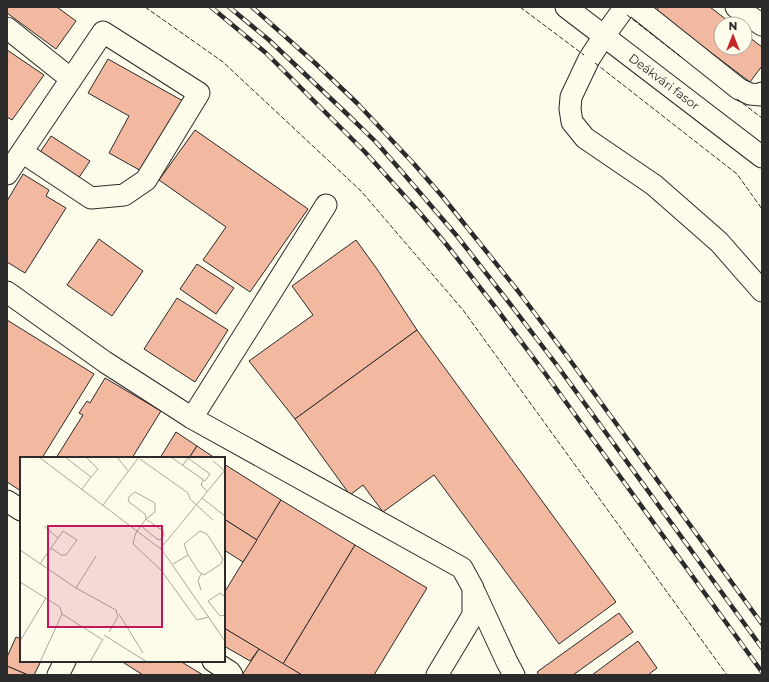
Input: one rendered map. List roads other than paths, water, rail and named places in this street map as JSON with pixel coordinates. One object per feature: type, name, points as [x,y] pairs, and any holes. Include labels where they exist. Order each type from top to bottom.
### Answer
[{"type":"street","name":"Deákvári fasor","points":[[566,7],[761,155]]},
{"type":"street","points":[[625,7],[589,59],[571,97],[570,110],[572,122],[585,138],[654,185],[719,242],[762,291]]},
{"type":"street","points":[[636,7],[739,90],[750,94],[761,95],[762,93]]},
{"type":"street","points":[[736,7],[762,25]]},
{"type":"street","points":[[7,28],[71,79]]},
{"type":"street","points":[[7,174],[103,32],[198,93],[146,180],[124,195],[91,198],[22,152]]},
{"type":"street","points":[[192,418],[326,205]]},
{"type":"street","points":[[7,292],[105,362],[192,418],[462,568],[514,675]]},
{"type":"street","points":[[7,501],[20,509]]},
{"type":"street","points":[[437,675],[473,615],[473,588]]},
{"type":"street","points":[[58,675],[64,662]]},
{"type":"street","points":[[215,662],[230,672],[232,675]]},
{"type":"railway","points":[[211,7],[266,53],[365,152],[446,244],[544,372],[762,672]]},
{"type":"railway","points":[[229,7],[269,40],[376,142],[457,236],[556,364],[762,648]]},
{"type":"railway","points":[[252,7],[357,103],[442,196],[518,291],[567,356],[762,624]]}]
